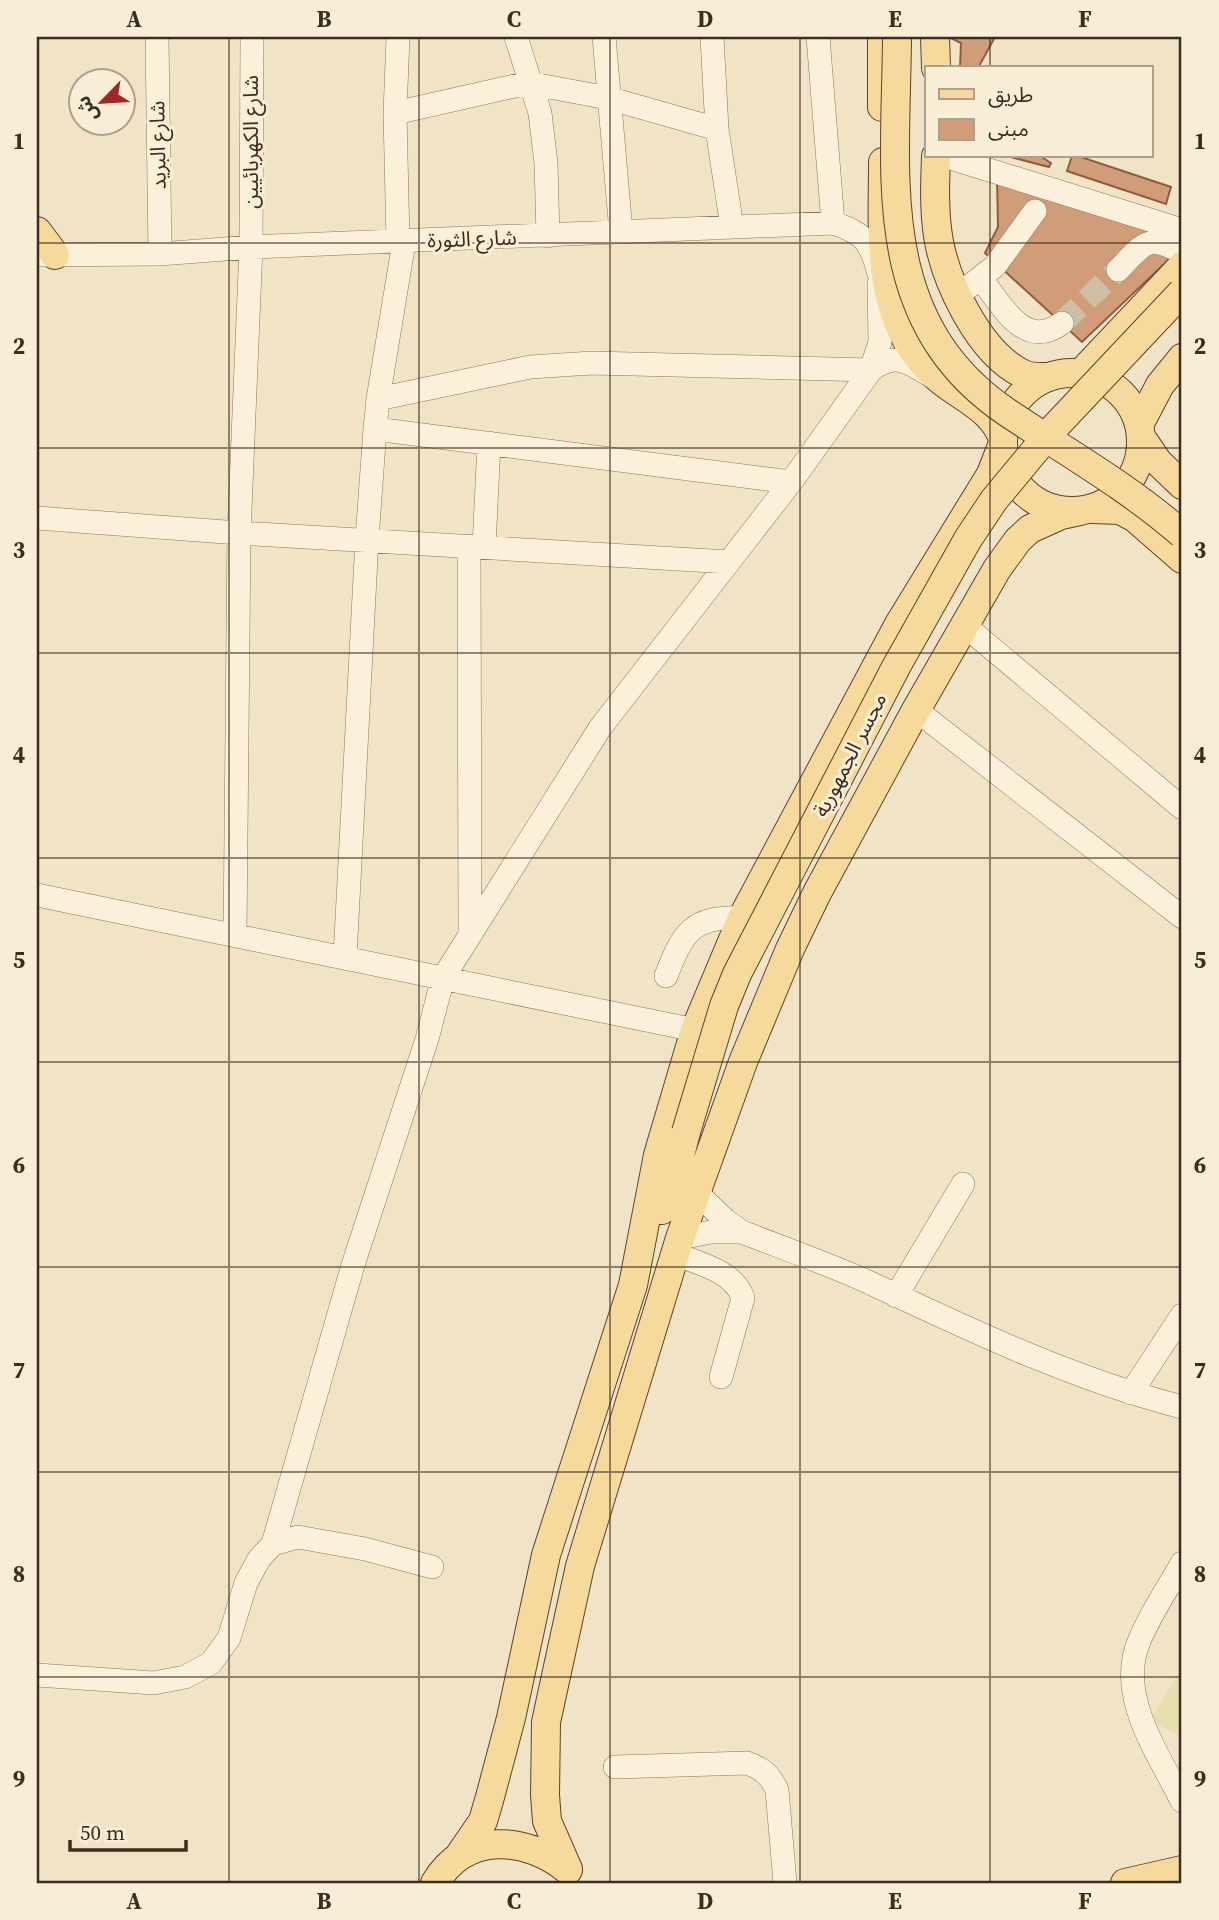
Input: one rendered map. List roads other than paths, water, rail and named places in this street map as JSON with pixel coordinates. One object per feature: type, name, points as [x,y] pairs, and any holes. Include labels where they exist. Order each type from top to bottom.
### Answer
[{"type":"main road","points":[[882,37],[884,285],[902,329],[919,359],[947,386],[990,416],[999,426],[1008,468],[1031,498],[1054,509],[1120,510],[1135,518],[1182,559]]},
{"type":"main road","points":[[897,37],[898,230],[907,277],[934,337],[960,370],[989,399],[1115,481],[1182,534]]},
{"type":"main road","points":[[911,37],[911,218],[921,267],[940,313],[968,354],[1004,390],[1122,467],[1182,517]]},
{"type":"main road","points":[[936,37],[936,66]]},
{"type":"main road","points":[[936,158],[935,202],[939,238],[957,296],[978,331],[1007,362],[1022,373],[1035,377],[1080,373],[1113,386],[1129,403],[1140,431],[1158,463],[1182,485]]},
{"type":"main road","points":[[37,231],[41,255]]},
{"type":"main road","points":[[1080,373],[1182,266]]},
{"type":"main road","name":"مجسر الجمهورية","points":[[676,1252],[693,1135],[724,1006],[737,974],[937,591],[994,500],[1019,467],[1182,292]]},
{"type":"main road","name":"مجسر الجمهورية","points":[[633,1284],[676,1171],[774,937],[944,610],[981,548],[1027,485],[1182,311]]},
{"type":"main road","points":[[573,1876],[548,1821],[545,1795],[546,1723],[580,1566],[676,1252],[743,1062],[790,949],[817,893],[916,710],[998,569],[1018,540],[1043,522],[1086,510],[1113,498],[1129,482],[1139,461],[1140,431],[1160,385],[1182,358]]},
{"type":"main road","points":[[434,1882],[459,1856],[482,1821],[490,1797],[511,1718],[546,1555],[633,1284],[658,1155],[695,1030],[742,918],[899,624],[991,474],[1013,405],[1029,388],[1049,377]]},
{"type":"main road","points":[[459,1856],[491,1844],[507,1844],[549,1856],[573,1876]]},
{"type":"main road","points":[[1125,1883],[1182,1870]]},
{"type":"street","name":"شارع البريد","points":[[157,37],[160,254]]},
{"type":"street","name":"شارع الكهربائيين","points":[[235,935],[239,533],[251,247],[252,37]]},
{"type":"street","points":[[345,957],[367,540],[378,399],[401,242],[396,113],[398,37]]},
{"type":"street","points":[[516,37],[528,83],[540,113],[546,163],[548,236]]},
{"type":"street","points":[[604,37],[621,232]]},
{"type":"street","points":[[712,37],[718,129],[732,227]]},
{"type":"street","points":[[818,37],[833,223]]},
{"type":"street","points":[[396,113],[528,83],[608,99],[718,129]]},
{"type":"street","points":[[950,158],[1182,230]]},
{"type":"street","points":[[957,296],[1000,261],[1035,211]]},
{"type":"street","name":"شارع الثورة","points":[[41,255],[160,254],[251,247],[833,223],[850,228],[866,240],[875,254],[884,285],[880,342],[871,370]]},
{"type":"street","points":[[1118,270],[1144,245],[1151,242],[1165,243],[1182,253]]},
{"type":"street","points":[[981,279],[1020,326],[1035,332],[1044,332],[1062,323]]},
{"type":"street","points":[[37,1675],[154,1682],[185,1677],[211,1662],[229,1638],[246,1583],[259,1559],[273,1544],[353,1265],[427,1039],[443,978],[600,728],[791,482],[871,370],[889,359],[902,360],[947,386]]},
{"type":"street","points":[[378,399],[530,368],[592,363],[871,370]]},
{"type":"street","points":[[376,429],[791,482]]},
{"type":"street","points":[[470,935],[476,547],[489,443]]},
{"type":"street","points":[[37,517],[239,533],[729,562]]},
{"type":"street","points":[[964,625],[1182,808]]},
{"type":"street","points":[[916,710],[1182,917]]},
{"type":"street","points":[[37,895],[695,1030]]},
{"type":"street","points":[[666,976],[679,943],[692,928],[719,917],[742,918]]},
{"type":"street","points":[[896,1296],[963,1184]]},
{"type":"street","points":[[696,1192],[742,1232],[864,1280],[1012,1348],[1131,1393],[1182,1407]]},
{"type":"street","points":[[676,1252],[711,1232],[742,1232]]},
{"type":"street","points":[[676,1252],[727,1276],[740,1287],[743,1298],[721,1377]]},
{"type":"street","points":[[1131,1393],[1182,1315]]},
{"type":"street","points":[[273,1544],[298,1537],[365,1549],[432,1567]]},
{"type":"street","points":[[1182,1563],[1173,1601],[1139,1640],[1135,1655],[1133,1688],[1141,1719],[1182,1801]]},
{"type":"street","points":[[615,1767],[747,1763],[761,1768],[771,1777],[777,1790],[785,1883]]},
{"type":"tunnel","points":[[1062,323],[1118,270]]}]
